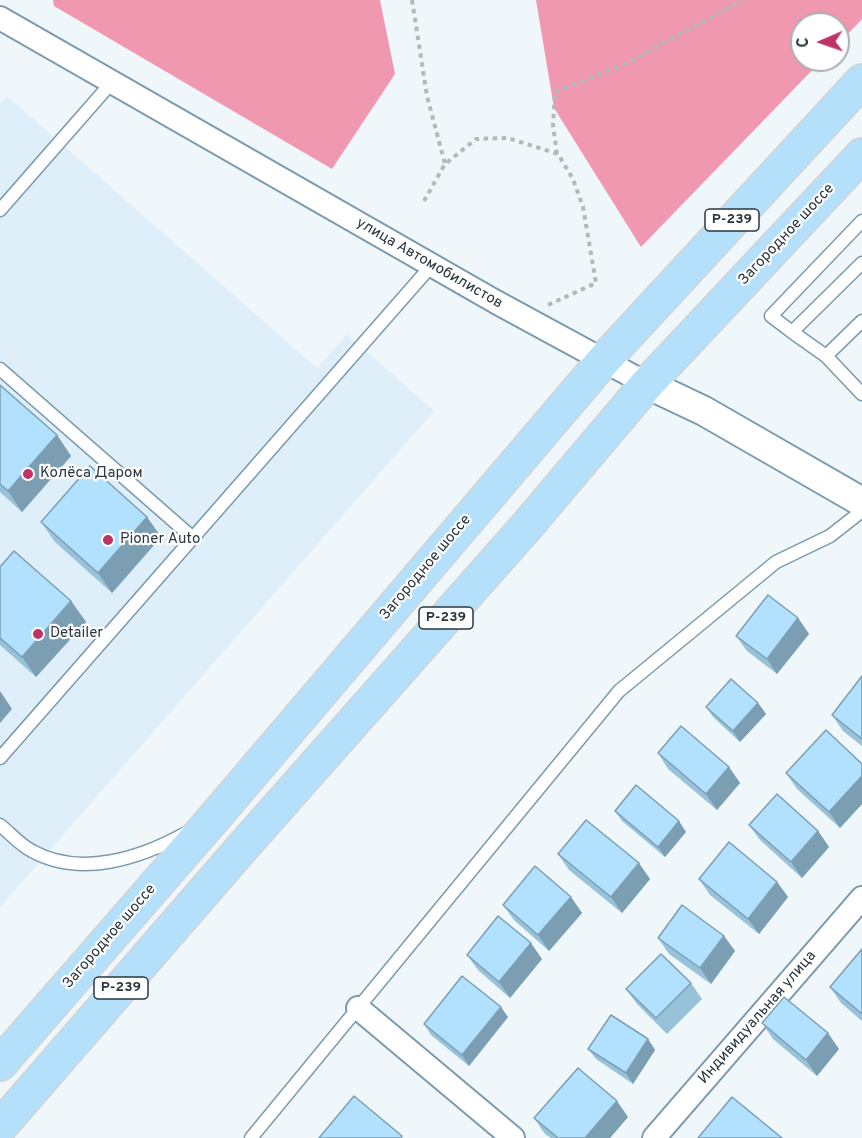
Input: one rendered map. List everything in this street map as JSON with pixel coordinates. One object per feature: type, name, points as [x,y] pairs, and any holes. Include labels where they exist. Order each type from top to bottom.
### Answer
[{"type":"highway","name":"Загородное шоссе","points":[[0,1064],[214,818],[603,361],[862,81]]},
{"type":"highway","name":"Загородное шоссе","points":[[0,1127],[518,535],[647,384],[862,154]]},
{"type":"street","name":"улица Автомобилистов","points":[[0,18],[537,324],[647,384],[704,411],[862,502]]},
{"type":"street","name":"Индивидуальная улица","points":[[654,1138],[859,907]]},
{"type":"street","points":[[358,1008],[513,1138]]},
{"type":"lane","points":[[0,210],[112,81]]},
{"type":"lane","points":[[862,221],[771,316],[826,356],[862,393]]},
{"type":"lane","points":[[792,332],[862,263]]},
{"type":"lane","points":[[0,758],[432,265]]},
{"type":"lane","points":[[826,356],[862,321]]},
{"type":"lane","points":[[0,369],[193,538]]},
{"type":"lane","points":[[250,1138],[619,691],[776,562],[830,536],[862,511]]},
{"type":"lane","points":[[0,825],[30,851],[48,858],[76,864],[103,863],[135,854],[173,840],[214,818]]},
{"type":"path","points":[[412,0],[427,96],[445,164]]},
{"type":"path","points":[[537,324],[548,306],[596,283],[583,207],[573,179],[557,154],[553,125],[555,92],[627,63],[743,0]]},
{"type":"path","points":[[424,201],[445,164],[476,139],[508,138],[557,154]]},
{"type":"shaded area","points":[[53,0],[380,0],[395,74],[332,169],[54,6]]},
{"type":"shaded area","points":[[536,0],[862,0],[862,19],[850,32],[850,12],[790,12],[790,72],[810,72],[641,247],[554,108]]},
{"type":"shaded area","points":[[7,96],[317,368],[347,334],[434,411],[0,907],[0,104]]},
{"type":"building","points":[[0,385],[57,435],[8,491],[0,484]]},
{"type":"building","name":"Pioner Auto","points":[[90,466],[147,517],[98,573],[41,522]]},
{"type":"building","name":"Detailer","points":[[14,551],[71,601],[22,657],[0,638],[0,567]]},
{"type":"building","points":[[768,595],[798,618],[767,659],[736,636]]},
{"type":"building","points":[[862,676],[862,739],[832,715]]},
{"type":"building","points":[[731,679],[758,703],[733,731],[706,707]]},
{"type":"building","points":[[681,726],[729,767],[706,794],[658,753]]},
{"type":"building","points":[[826,730],[862,764],[862,776],[829,812],[786,773]]},
{"type":"building","points":[[636,785],[679,821],[658,847],[615,811]]},
{"type":"building","points":[[777,794],[818,831],[791,862],[749,825]]},
{"type":"building","points":[[586,820],[639,863],[611,897],[558,854]]},
{"type":"building","points":[[729,842],[777,882],[748,919],[699,879]]},
{"type":"building","points":[[535,866],[571,897],[538,935],[503,905]]},
{"type":"building","points":[[682,905],[724,936],[700,968],[658,938]]},
{"type":"building","points":[[498,916],[531,943],[499,982],[467,955]]},
{"type":"building","points":[[862,949],[862,1014],[830,987]]},
{"type":"building","points":[[661,954],[691,983],[656,1018],[626,989]]},
{"type":"building","points":[[462,976],[501,1007],[462,1055],[424,1024]]},
{"type":"building","points":[[784,997],[828,1033],[806,1060],[762,1023]]},
{"type":"building","points":[[611,1015],[648,1039],[626,1073],[588,1049]]},
{"type":"building","points":[[578,1068],[617,1101],[585,1138],[558,1138],[534,1118]]},
{"type":"building","points":[[354,1096],[402,1136],[401,1138],[319,1138]]},
{"type":"building","points":[[732,1097],[782,1138],[698,1138]]},
{"type":"place","name":"Колёса Даром","points":[[28,474]]},
{"type":"place","name":"Pioner Auto","points":[[108,540]]},
{"type":"place","name":"Detailer","points":[[38,634]]}]
